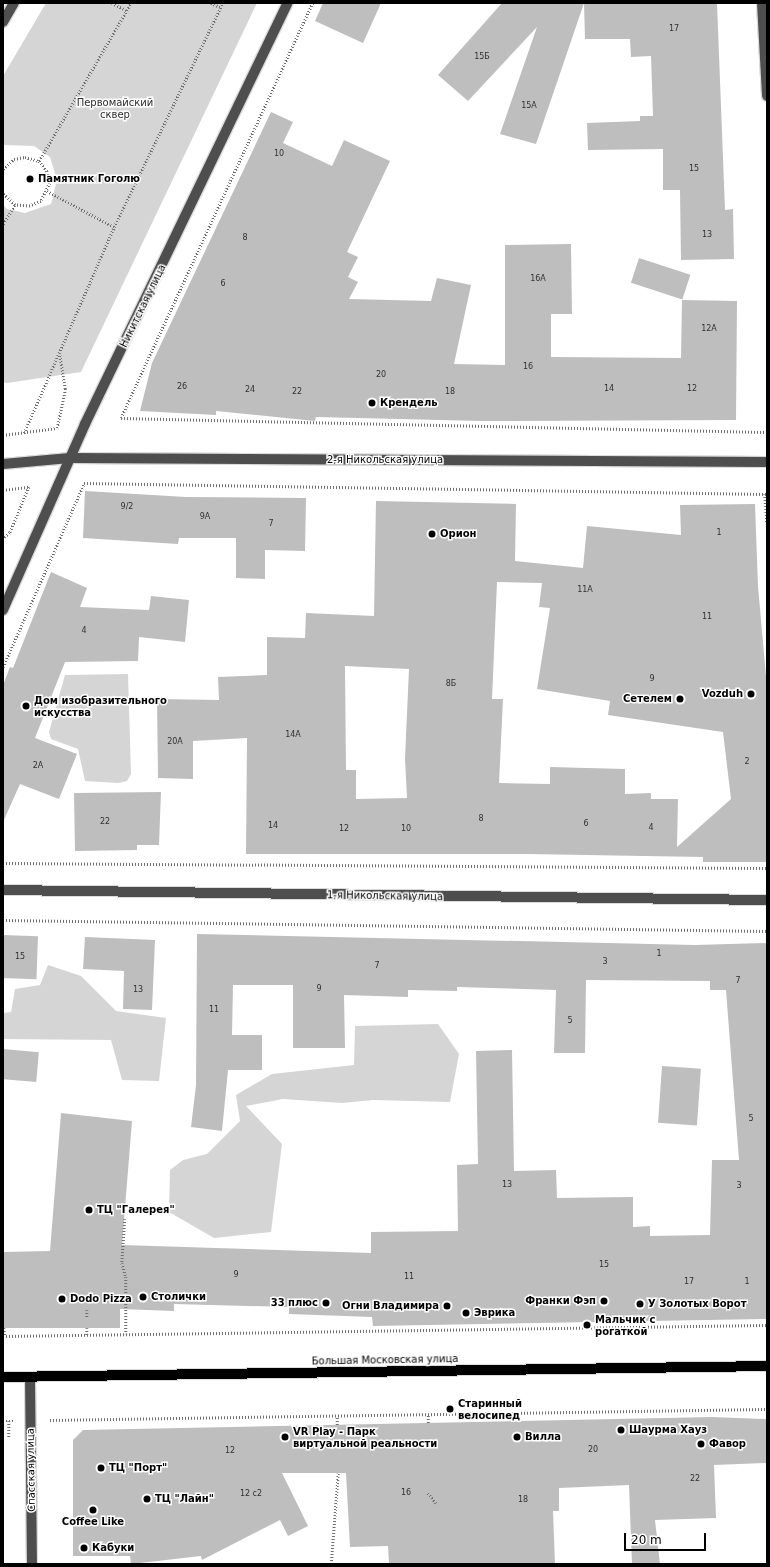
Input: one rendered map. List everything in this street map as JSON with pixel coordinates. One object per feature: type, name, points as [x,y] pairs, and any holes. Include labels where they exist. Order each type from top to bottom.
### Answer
[{"type":"main road","name":"Большая Московская улица","points":[[3,1377],[767,1366]]},
{"type":"street","points":[[3,22],[14,3]]},
{"type":"street","name":"Никитская улица","points":[[3,610],[70,458],[288,3]]},
{"type":"street","points":[[762,3],[767,96]]},
{"type":"street","name":"2-я Никольская улица","points":[[3,464],[70,458],[767,462]]},
{"type":"street","name":"1-я Никольская улица","points":[[3,890],[767,900]]},
{"type":"street","name":"Спасская улица","points":[[30,1377],[32,1564]]},
{"type":"path","points":[[112,3],[126,10]]},
{"type":"path","points":[[39,161],[131,3]]},
{"type":"path","points":[[211,3],[220,7]]},
{"type":"path","points":[[24,433],[114,227],[223,3]]},
{"type":"path","points":[[314,3],[121,418],[767,432]]},
{"type":"path","points":[[3,167],[14,159],[25,157],[39,161],[47,172],[50,182],[41,201],[30,206],[15,205],[3,194]]},
{"type":"path","points":[[47,191],[114,227]]},
{"type":"path","points":[[3,224],[15,205]]},
{"type":"path","points":[[3,435],[57,428],[65,389],[59,353]]},
{"type":"path","points":[[3,667],[84,483],[766,494],[767,523]]},
{"type":"path","points":[[3,490],[29,487],[10,533],[3,538]]},
{"type":"path","points":[[3,863],[767,868]]},
{"type":"path","points":[[3,920],[767,931]]},
{"type":"path","points":[[125,1219],[122,1262],[126,1276],[126,1334]]},
{"type":"path","points":[[87,1310],[87,1317]]},
{"type":"path","points":[[4,1328],[4,1336],[767,1325]]},
{"type":"path","points":[[87,1328],[87,1335]]},
{"type":"path","points":[[3,1421],[338,1417],[767,1409]]},
{"type":"path","points":[[428,1415],[428,1423]]},
{"type":"path","points":[[338,1417],[338,1425]]},
{"type":"path","points":[[331,1564],[338,1473]]},
{"type":"path","points":[[428,1493],[436,1503]]},
{"type":"green space","name":"Первомайский сквер","points":[[46,3],[257,3],[81,372],[7,383],[3,382],[3,205],[7,209],[25,213],[51,204],[57,180],[50,157],[34,146],[3,145],[3,76]]},
{"type":"green space","points":[[128,674],[131,774],[127,781],[118,783],[85,781],[78,749],[51,739],[49,732],[65,675]]},
{"type":"green space","points":[[48,965],[81,976],[116,1011],[166,1018],[159,1081],[122,1080],[111,1040],[3,1039],[3,1013],[11,1012],[15,989],[40,985]]},
{"type":"green space","points":[[438,1024],[459,1054],[450,1102],[373,1100],[342,1103],[283,1099],[246,1106],[282,1144],[271,1232],[214,1238],[169,1212],[170,1170],[183,1160],[207,1154],[240,1121],[236,1095],[272,1074],[354,1065],[355,1026]]},
{"type":"building","points":[[323,3],[381,3],[363,43],[315,21]]},
{"type":"building","points":[[502,3],[584,3],[536,144],[500,134],[537,27],[468,101],[438,75]]},
{"type":"building","points":[[584,3],[717,3],[725,210],[733,209],[734,259],[681,260],[680,190],[663,190],[663,149],[588,150],[587,123],[640,121],[640,116],[653,116],[651,56],[631,57],[630,39],[585,39]]},
{"type":"building","points":[[271,112],[293,122],[283,143],[332,166],[344,140],[390,161],[347,252],[358,257],[348,277],[358,282],[349,299],[431,301],[437,278],[471,285],[454,364],[505,365],[505,245],[571,244],[572,314],[551,314],[551,357],[681,358],[682,300],[737,301],[736,420],[482,421],[316,417],[315,421],[216,411],[216,415],[140,411],[152,363]]},
{"type":"building","points":[[639,258],[690,275],[682,299],[631,283]]},
{"type":"building","points":[[85,491],[186,497],[306,498],[305,551],[265,550],[265,579],[236,578],[236,538],[179,538],[178,544],[83,538]]},
{"type":"building","points":[[376,501],[516,504],[515,561],[583,568],[587,526],[681,535],[680,505],[755,504],[758,586],[767,688],[767,862],[703,862],[703,857],[527,854],[246,854],[247,738],[193,741],[193,779],[158,778],[157,699],[219,700],[218,677],[267,675],[267,637],[305,638],[306,613],[374,616]],"holes":[[[497,582],[542,583],[539,607],[550,608],[537,689],[610,701],[608,715],[723,732],[731,799],[677,847],[678,799],[651,799],[651,793],[625,794],[625,769],[550,767],[550,784],[499,783],[503,699],[492,699]],[[345,666],[409,669],[405,758],[407,798],[356,799],[356,770],[346,770]]]},
{"type":"building","points":[[51,572],[87,588],[80,607],[149,610],[151,596],[189,600],[185,642],[139,637],[138,661],[65,662],[35,738],[77,754],[59,799],[20,784],[3,822],[3,685],[10,667],[13,668]]},
{"type":"building","points":[[161,792],[159,845],[137,845],[137,850],[75,851],[74,793]]},
{"type":"building","points":[[197,934],[695,945],[767,943],[767,1319],[373,1326],[372,1317],[289,1314],[289,1307],[174,1304],[174,1311],[120,1309],[120,1328],[3,1328],[3,1252],[50,1251],[61,1113],[132,1121],[122,1245],[371,1253],[371,1232],[458,1231],[457,1165],[478,1164],[476,1051],[512,1050],[514,1171],[556,1170],[557,1198],[633,1197],[633,1227],[650,1226],[650,1236],[710,1235],[712,1160],[739,1160],[726,990],[710,990],[710,981],[586,980],[585,1053],[554,1053],[556,990],[457,987],[457,991],[408,990],[408,997],[344,995],[345,1048],[293,1048],[293,985],[233,985],[232,1035],[262,1035],[262,1070],[228,1070],[222,1131],[191,1127],[196,1085]]},
{"type":"building","points":[[3,935],[38,936],[36,979],[3,978]]},
{"type":"building","points":[[85,937],[155,940],[152,1010],[123,1009],[124,971],[83,969]]},
{"type":"building","points":[[3,1049],[39,1052],[36,1082],[3,1079]]},
{"type":"building","points":[[662,1066],[701,1069],[697,1126],[658,1123]]},
{"type":"building","points":[[712,1417],[767,1419],[767,1463],[714,1465],[716,1518],[655,1520],[660,1564],[632,1564],[629,1485],[559,1488],[559,1511],[553,1511],[555,1564],[389,1564],[388,1546],[350,1547],[346,1473],[282,1473],[308,1526],[288,1536],[280,1520],[202,1560],[201,1556],[131,1564],[130,1556],[73,1556],[73,1440],[83,1430]]},
{"type":"place","name":"Памятник Гоголю","points":[[30,179]]},
{"type":"place","name":"Крендель","points":[[372,403]]},
{"type":"place","name":"Орион","points":[[432,534]]},
{"type":"place","name":"Vozduh","points":[[751,694]]},
{"type":"place","name":"Сетелем","points":[[680,699]]},
{"type":"place","name":"Дом изобразительного искусства","points":[[26,706]]},
{"type":"place","name":"ТЦ \"Галерея\"","points":[[89,1210]]},
{"type":"place","name":"Столички","points":[[143,1297]]},
{"type":"place","name":"Dodo Pizza","points":[[62,1299]]},
{"type":"place","name":"Франки Фэп","points":[[604,1301]]},
{"type":"place","name":"33 плюс","points":[[326,1303]]},
{"type":"place","name":"У Золотых Ворот","points":[[640,1304]]},
{"type":"place","name":"Огни Владимира","points":[[447,1306]]},
{"type":"place","name":"Эврика","points":[[466,1313]]},
{"type":"place","name":"Мальчик с рогаткой","points":[[587,1325]]},
{"type":"place","name":"Старинный велосипед","points":[[450,1409]]},
{"type":"place","name":"Шаурма Хауз","points":[[621,1430]]},
{"type":"place","name":"VR Play - Парк виртуальной реальности","points":[[285,1437]]},
{"type":"place","name":"Вилла","points":[[517,1437]]},
{"type":"place","name":"Фавор","points":[[701,1444]]},
{"type":"place","name":"ТЦ \"Порт\"","points":[[101,1468]]},
{"type":"place","name":"ТЦ \"Лайн\"","points":[[147,1499]]},
{"type":"place","name":"Coffee Like","points":[[93,1510]]},
{"type":"place","name":"Кабуки","points":[[84,1548]]}]
